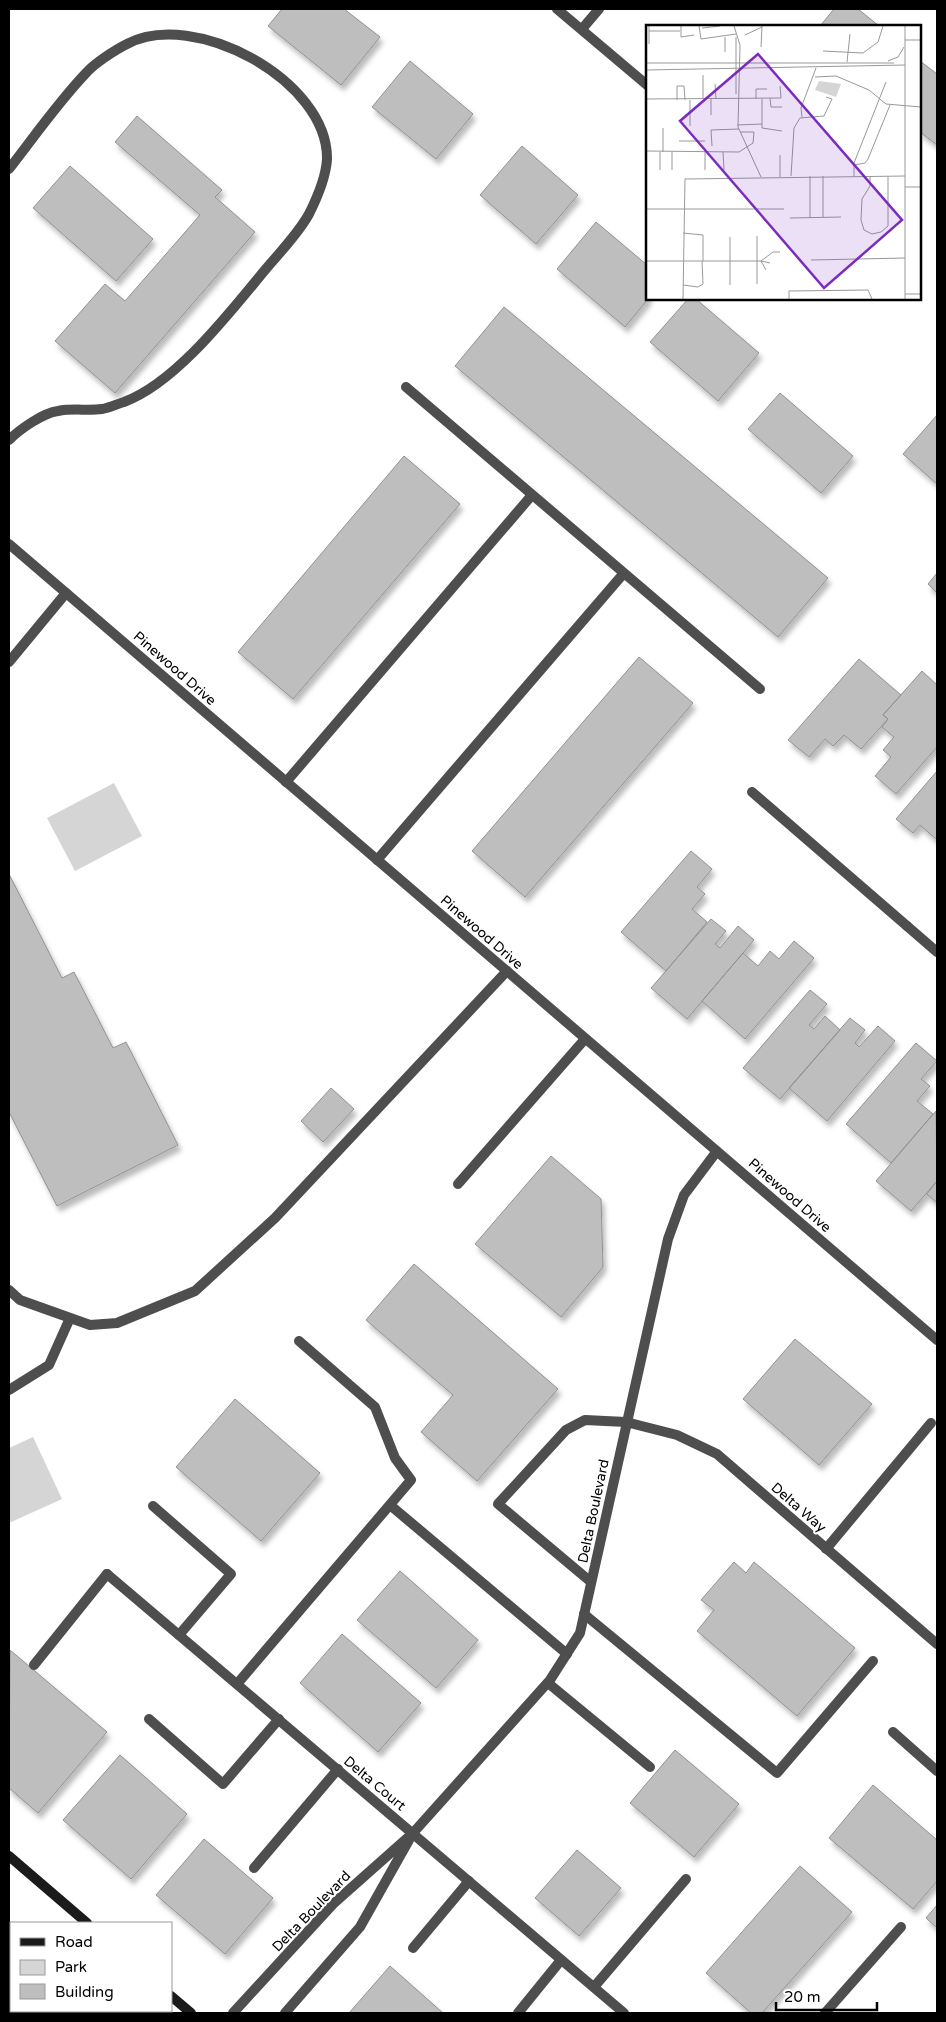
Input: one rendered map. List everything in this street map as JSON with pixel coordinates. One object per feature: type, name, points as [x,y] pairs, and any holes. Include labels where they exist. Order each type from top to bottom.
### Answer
[{"type":"main road","points":[[9,1856],[86,1922]]},
{"type":"main road","points":[[172,1997],[192,2013]]},
{"type":"street","points":[[557,9],[646,84]]},
{"type":"street","points":[[582,29],[599,9]]},
{"type":"street","points":[[9,169],[88,70],[128,43],[164,33],[218,42],[266,65],[293,87],[314,115],[323,137],[326,159],[321,185],[308,215],[226,318],[192,353],[152,387],[126,401],[102,409],[55,411],[19,430],[9,440]]},
{"type":"street","points":[[406,387],[760,689]]},
{"type":"street","points":[[286,782],[532,495]]},
{"type":"street","name":"Pinewood Drive","points":[[9,544],[937,1340]]},
{"type":"street","points":[[377,860],[624,573]]},
{"type":"street","points":[[9,662],[66,594]]},
{"type":"street","points":[[752,792],[937,952]]},
{"type":"street","points":[[9,1290],[20,1300],[90,1325],[117,1323],[195,1292],[275,1218],[506,971]]},
{"type":"street","points":[[458,1184],[585,1039]]},
{"type":"street","name":"Delta Boulevard","points":[[233,2013],[333,1904],[413,1833],[548,1683],[580,1633],[668,1239],[684,1195],[717,1151]]},
{"type":"street","points":[[9,1390],[50,1365],[70,1318]]},
{"type":"street","points":[[237,1684],[411,1480],[395,1458],[375,1407],[299,1341]]},
{"type":"street","name":"Delta Way","points":[[591,1582],[498,1504],[566,1430],[585,1420],[626,1422],[677,1435],[717,1454],[937,1644]]},
{"type":"street","points":[[826,1548],[930,1423]]},
{"type":"street","points":[[390,1505],[566,1654]]},
{"type":"street","points":[[153,1506],[231,1574],[179,1635]]},
{"type":"street","name":"Delta Court","points":[[34,1665],[107,1574],[624,2013]]},
{"type":"street","points":[[584,1614],[777,1773],[872,1661]]},
{"type":"street","points":[[548,1683],[650,1767]]},
{"type":"street","points":[[149,1719],[223,1784],[279,1719]]},
{"type":"street","points":[[893,1732],[937,1771]]},
{"type":"street","points":[[254,1868],[338,1770]]},
{"type":"street","name":"Delta Boulevard","points":[[285,2013],[360,1927],[413,1833]]},
{"type":"street","points":[[594,1987],[686,1879]]},
{"type":"street","points":[[413,1948],[469,1881]]},
{"type":"street","points":[[824,2013],[901,1927]]},
{"type":"street","points":[[518,2013],[561,1960]]},
{"type":"green space","points":[[114,783],[142,836],[75,871],[47,818]]},
{"type":"green space","points":[[33,1437],[62,1499],[9,1523],[9,1448]]},
{"type":"building","points":[[282,9],[344,9],[380,37],[341,85],[268,26]]},
{"type":"building","points":[[834,9],[858,9],[878,25],[821,25]]},
{"type":"building","points":[[410,61],[473,114],[436,159],[372,107]]},
{"type":"building","points":[[921,62],[937,74],[937,145],[921,133]]},
{"type":"building","points":[[137,116],[222,190],[215,197],[255,232],[115,393],[55,341],[105,284],[125,301],[200,215],[115,142]]},
{"type":"building","points":[[522,146],[578,195],[536,244],[480,195]]},
{"type":"building","points":[[70,166],[153,239],[116,281],[33,208]]},
{"type":"building","points":[[596,222],[646,264],[647,300],[625,327],[557,269]]},
{"type":"building","points":[[687,300],[697,300],[759,353],[718,401],[650,342]]},
{"type":"building","points":[[504,307],[828,578],[778,637],[455,366]]},
{"type":"building","points":[[780,393],[853,456],[821,493],[748,429]]},
{"type":"building","points":[[937,415],[937,484],[903,454]]},
{"type":"building","points":[[404,456],[460,504],[293,699],[238,652]]},
{"type":"building","points":[[937,573],[937,593],[928,584]]},
{"type":"building","points":[[639,657],[693,703],[525,897],[472,851]]},
{"type":"building","points":[[859,659],[901,695],[883,715],[888,719],[861,749],[844,735],[833,746],[825,739],[809,757],[788,740]]},
{"type":"building","points":[[922,671],[937,685],[937,747],[896,794],[875,776],[891,757],[883,750],[894,737],[882,727],[888,719],[883,715]]},
{"type":"building","points":[[937,771],[937,840],[920,825],[913,833],[896,819]]},
{"type":"building","points":[[691,851],[712,869],[697,887],[705,894],[692,909],[707,922],[666,971],[621,932]]},
{"type":"building","points":[[9,874],[62,978],[74,972],[113,1048],[126,1042],[178,1145],[57,1206],[9,1112]]},
{"type":"building","points":[[711,919],[726,931],[715,944],[720,948],[738,926],[754,940],[687,1019],[651,988]]},
{"type":"building","points":[[794,941],[814,958],[745,1039],[702,1001],[743,953],[758,966],[770,951],[779,959]]},
{"type":"building","points":[[810,990],[827,1004],[809,1025],[814,1029],[825,1016],[840,1030],[780,1099],[743,1068]]},
{"type":"building","points":[[850,1018],[865,1030],[855,1043],[859,1047],[878,1026],[895,1041],[827,1121],[789,1088]]},
{"type":"building","points":[[916,1043],[937,1061],[921,1079],[930,1086],[917,1101],[933,1114],[891,1163],[846,1124]]},
{"type":"building","points":[[331,1088],[354,1109],[323,1142],[301,1121]]},
{"type":"building","points":[[936,1111],[937,1181],[911,1211],[876,1181]]},
{"type":"building","points":[[551,1156],[601,1199],[603,1267],[561,1317],[475,1244]]},
{"type":"building","points":[[937,1181],[937,1203],[927,1194]]},
{"type":"building","points":[[414,1264],[558,1389],[477,1481],[421,1432],[453,1395],[366,1320]]},
{"type":"building","points":[[795,1339],[872,1404],[819,1465],[743,1399]]},
{"type":"building","points":[[235,1399],[320,1473],[261,1541],[176,1467]]},
{"type":"building","points":[[734,1562],[746,1573],[754,1562],[855,1648],[797,1716],[697,1631],[714,1610],[701,1600]]},
{"type":"building","points":[[400,1571],[478,1640],[436,1688],[357,1620]]},
{"type":"building","points":[[342,1634],[421,1703],[378,1752],[300,1683]]},
{"type":"building","points":[[10,1650],[107,1732],[38,1813],[9,1788]]},
{"type":"building","points":[[675,1750],[739,1804],[694,1857],[630,1803]]},
{"type":"building","points":[[120,1755],[187,1814],[131,1879],[63,1820]]},
{"type":"building","points":[[873,1785],[937,1840],[937,1881],[913,1909],[829,1838]]},
{"type":"building","points":[[204,1839],[273,1898],[225,1954],[156,1895]]},
{"type":"building","points":[[577,1850],[621,1888],[579,1936],[535,1898]]},
{"type":"building","points":[[800,1866],[852,1912],[762,2013],[751,2013],[706,1973]]},
{"type":"building","points":[[937,1905],[937,1928],[926,1918]]},
{"type":"building","points":[[390,1966],[443,2013],[349,2013]]}]
